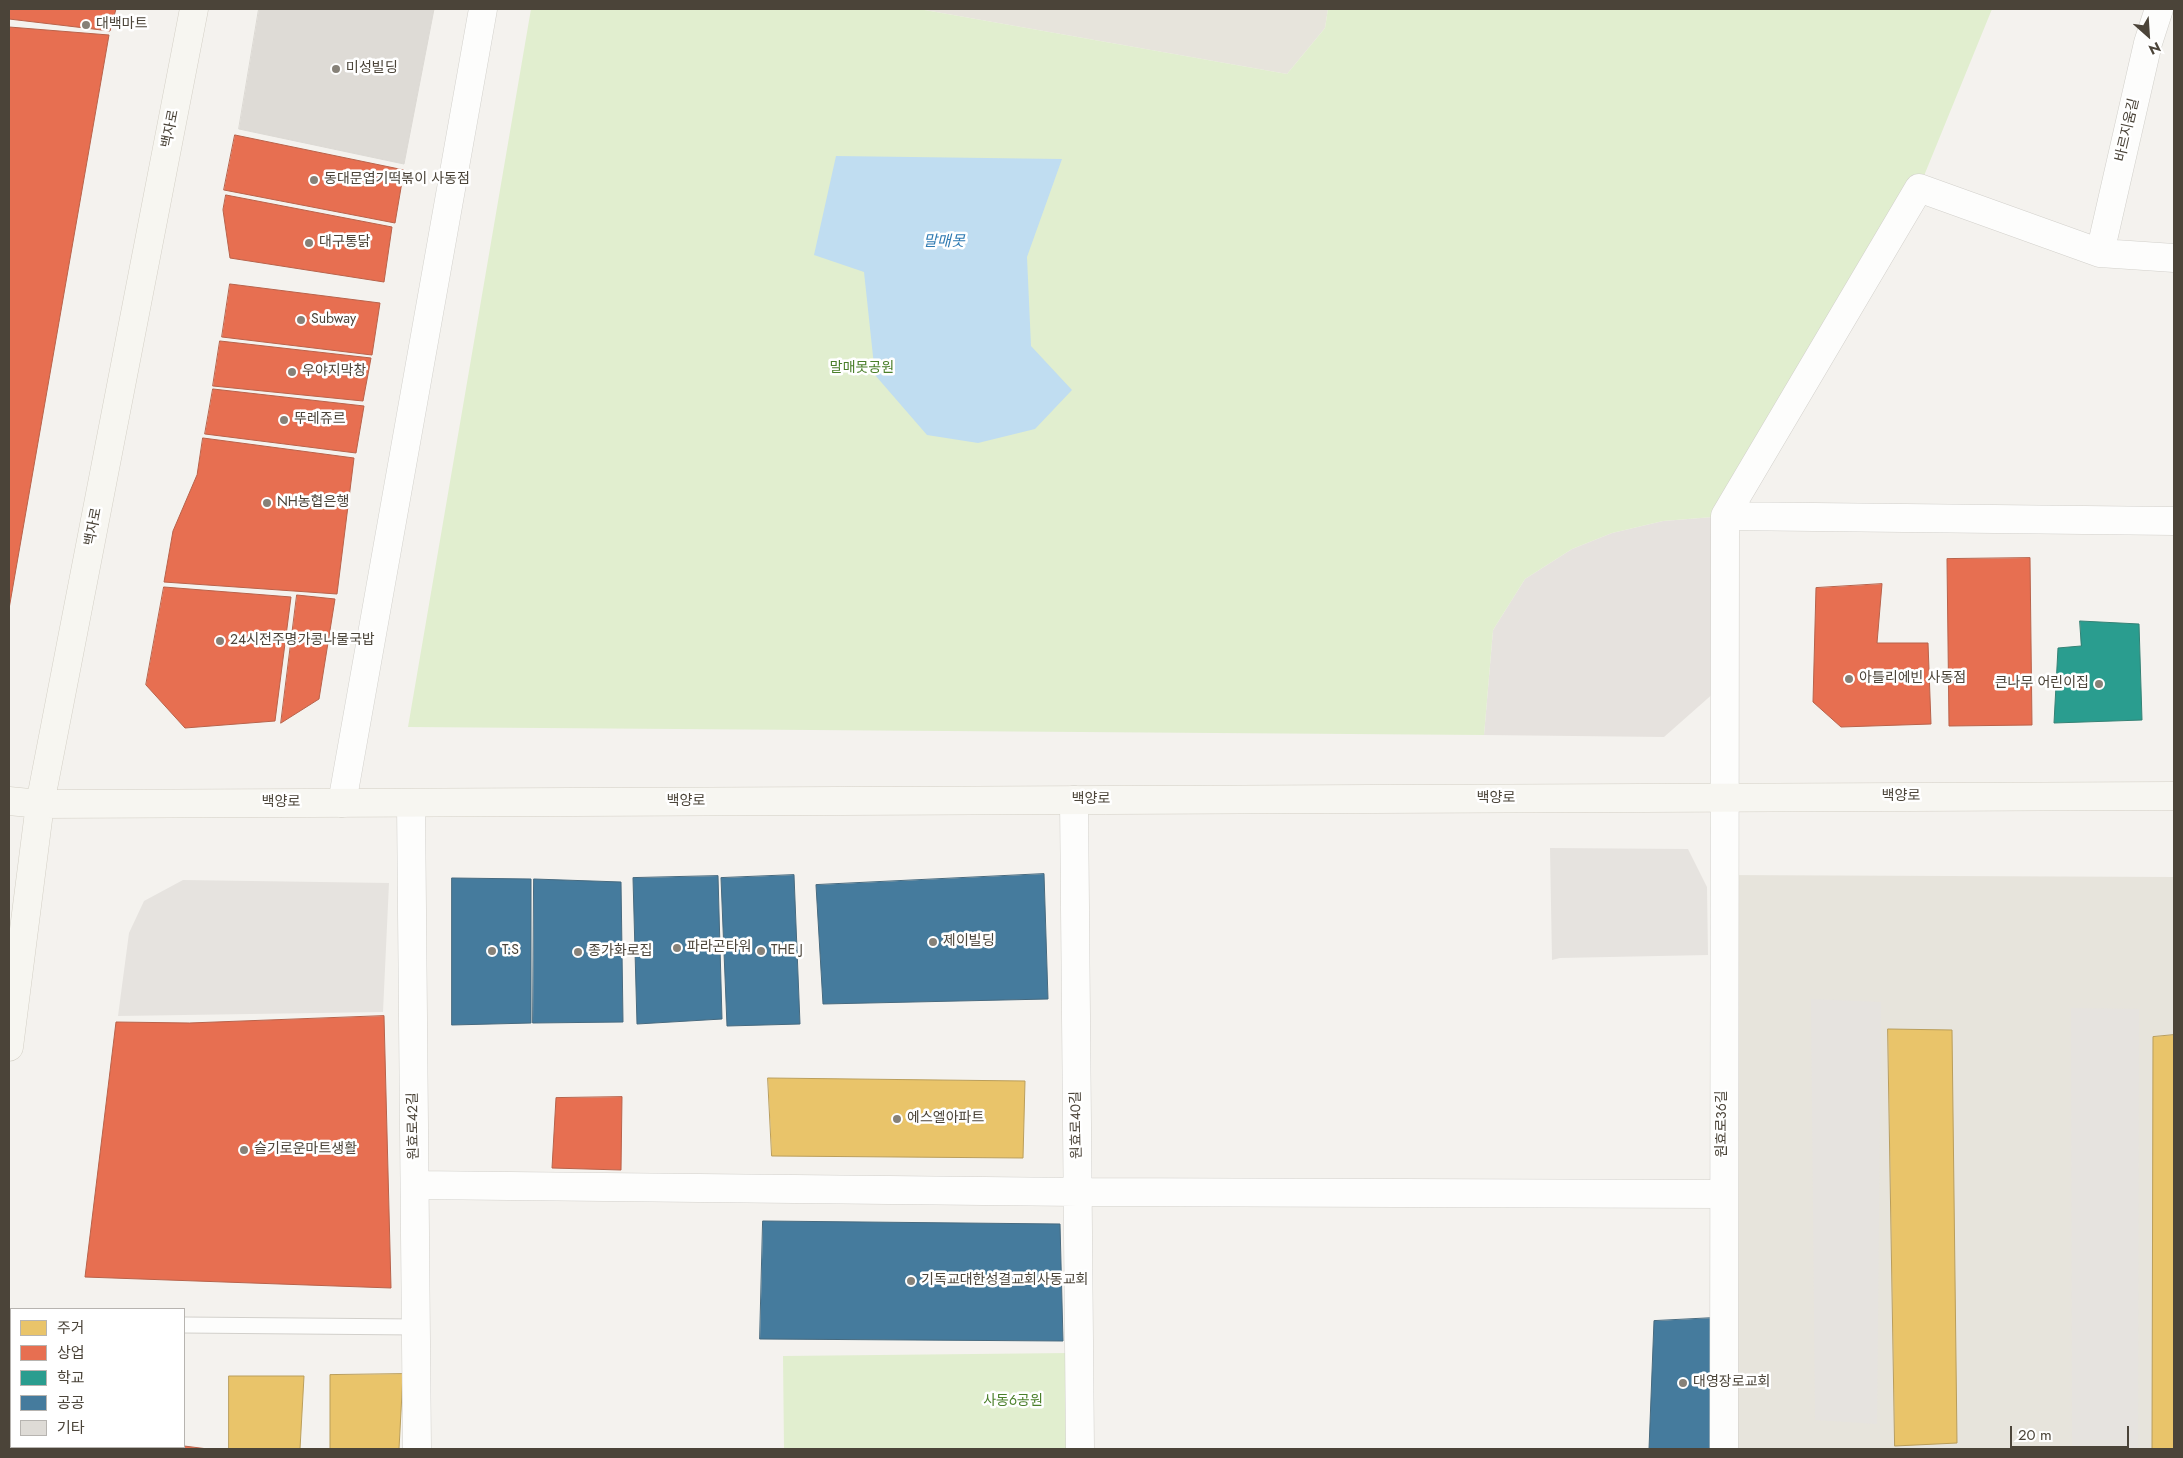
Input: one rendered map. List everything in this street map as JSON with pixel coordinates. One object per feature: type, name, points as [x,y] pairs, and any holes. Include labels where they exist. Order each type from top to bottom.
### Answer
[{"type":"street","name":"백자로","points":[[9,1047],[40,804],[194,9]]},
{"type":"street","points":[[342,803],[482,9]]},
{"type":"street","name":"바르지움길","points":[[2100,253],[2148,43],[2159,9]]},
{"type":"street","points":[[2174,258],[2100,253],[1919,188],[1725,516],[2174,521]]},
{"type":"street","name":"원효로36길","points":[[1724,1449],[1723,798],[1725,516]]},
{"type":"street","name":"백양로","points":[[9,802],[40,804],[411,803],[2174,796]]},
{"type":"street","name":"원효로40길","points":[[1074,800],[1080,1449]]},
{"type":"street","name":"원효로42길","points":[[411,803],[417,1449]]},
{"type":"street","points":[[415,1185],[1078,1192],[1723,1194]]},
{"type":"lane","points":[[9,922],[27,902]]},
{"type":"lane","points":[[185,1325],[416,1328]]},
{"type":"shaded area","points":[[919,9],[1328,9],[1325,28],[1287,74]]},
{"type":"shaded area","points":[[1725,516],[1724,684],[1664,737],[1484,735],[1493,630],[1525,579],[1572,549],[1612,533],[1663,521]]},
{"type":"shaded area","points":[[1550,848],[1688,849],[1707,887],[1708,955],[1560,958],[1552,960]]},
{"type":"shaded area","points":[[1723,875],[2174,877],[2174,1449],[1723,1449]]},
{"type":"shaded area","points":[[183,880],[389,883],[383,1012],[118,1016],[129,933],[144,901]]},
{"type":"shaded area","points":[[1811,999],[1881,1002],[1877,1424],[1815,1420]]},
{"type":"shaded area","points":[[2071,1008],[2139,1009],[2138,1449],[2072,1449]]},
{"type":"green space","name":"말매못공원","points":[[531,9],[919,9],[1287,74],[1325,28],[1328,9],[1992,9],[1919,188],[1725,516],[1663,521],[1612,533],[1572,549],[1525,579],[1493,630],[1484,735],[408,727]]},
{"type":"green space","name":"사동6공원","points":[[1069,1353],[1071,1449],[784,1449],[783,1356]]},
{"type":"water","name":"말매못","points":[[836,156],[1062,159],[1027,257],[1031,346],[1072,390],[1035,429],[978,443],[927,435],[875,375],[864,272],[814,255]]},
{"type":"building: 주거","points":[[1888,1029],[1952,1030],[1957,1443],[1895,1446]]},
{"type":"building: 주거","points":[[2174,1035],[2174,1449],[2152,1449],[2153,1037]]},
{"type":"building: 주거","name":"에스엘아파트","points":[[768,1078],[1025,1081],[1023,1158],[772,1156]]},
{"type":"building: 주거","points":[[403,1374],[399,1449],[330,1449],[330,1375]]},
{"type":"building: 주거","points":[[229,1376],[304,1376],[300,1449],[229,1449]]},
{"type":"building: 상업","name":"대백마트","points":[[9,9],[116,9],[110,31],[9,19]]},
{"type":"building: 상업","points":[[9,27],[109,35],[9,609]]},
{"type":"building: 상업","name":"동대문엽기떡볶이 사동점","points":[[235,135],[404,170],[395,223],[224,190]]},
{"type":"building: 상업","name":"대구통닭","points":[[226,195],[392,227],[384,282],[230,258],[223,210]]},
{"type":"building: 상업","name":"Subway","points":[[230,284],[380,303],[372,355],[222,337]]},
{"type":"building: 상업","name":"우야지막창","points":[[220,341],[371,358],[363,401],[213,386]]},
{"type":"building: 상업","name":"뚜레쥬르","points":[[213,389],[364,406],[356,453],[205,434]]},
{"type":"building: 상업","name":"NH농협은행","points":[[203,438],[354,458],[337,594],[164,582],[173,531],[197,475]]},
{"type":"building: 상업","points":[[2030,558],[2032,725],[1949,726],[1947,559]]},
{"type":"building: 상업","points":[[1882,584],[1877,643],[1928,643],[1931,724],[1841,727],[1813,702],[1816,588]]},
{"type":"building: 상업","name":"24시전주명가콩나물국밥","points":[[164,587],[291,597],[275,721],[185,728],[146,685]]},
{"type":"building: 상업","points":[[297,595],[335,599],[319,699],[281,723]]},
{"type":"building: 상업","name":"슬기로운마트생활","points":[[384,1016],[391,1288],[85,1277],[116,1022],[189,1023]]},
{"type":"building: 상업","points":[[622,1097],[621,1170],[552,1168],[556,1098]]},
{"type":"building: 상업","points":[[185,1446],[208,1449],[60,1449],[185,1448]]},
{"type":"building: 학교","name":"큰나무 어린이집","points":[[2080,621],[2139,624],[2142,720],[2054,723],[2058,648],[2081,646]]},
{"type":"building: 공공","name":"제이빌딩","points":[[1044,874],[1048,999],[823,1004],[816,885]]},
{"type":"building: 공공","name":"THE J","points":[[794,875],[800,1024],[727,1026],[721,878]]},
{"type":"building: 공공","name":"파라곤타워","points":[[718,876],[722,1019],[637,1024],[633,878]]},
{"type":"building: 공공","name":"T.S","points":[[452,878],[531,879],[531,1023],[452,1025]]},
{"type":"building: 공공","name":"종가화로집","points":[[534,879],[621,882],[623,1022],[533,1023]]},
{"type":"building: 공공","name":"기독교대한성결교회사동교회","points":[[763,1221],[1060,1224],[1063,1341],[760,1339]]},
{"type":"building: 공공","name":"대영장로교회","points":[[1714,1318],[1714,1449],[1649,1449],[1654,1321]]},
{"type":"building: 기타","name":"미성빌딩","points":[[259,9],[434,9],[404,164],[239,129]]},
{"type":"place","name":"대백마트","points":[[86,25]]},
{"type":"place","name":"미성빌딩","points":[[336,69]]},
{"type":"place","name":"동대문엽기떡볶이 사동점","points":[[314,180]]},
{"type":"place","name":"대구통닭","points":[[309,243]]},
{"type":"place","name":"Subway","points":[[301,320]]},
{"type":"place","name":"우야지막창","points":[[292,372]]},
{"type":"place","name":"뚜레쥬르","points":[[284,420]]},
{"type":"place","name":"NH농협은행","points":[[267,503]]},
{"type":"place","name":"24시전주명가콩나물국밥","points":[[220,641]]},
{"type":"place","name":"아틀리에빈 사동점","points":[[1849,679]]},
{"type":"place","name":"큰나무 어린이집","points":[[2099,684]]},
{"type":"place","name":"제이빌딩","points":[[933,942]]},
{"type":"place","name":"파라곤타워","points":[[677,948]]},
{"type":"place","name":"T.S","points":[[492,951]]},
{"type":"place","name":"THE J","points":[[761,951]]},
{"type":"place","name":"종가화로집","points":[[578,952]]},
{"type":"place","name":"에스엘아파트","points":[[897,1119]]},
{"type":"place","name":"슬기로운마트생활","points":[[244,1150]]},
{"type":"place","name":"기독교대한성결교회사동교회","points":[[911,1281]]},
{"type":"place","name":"대영장로교회","points":[[1683,1383]]}]
